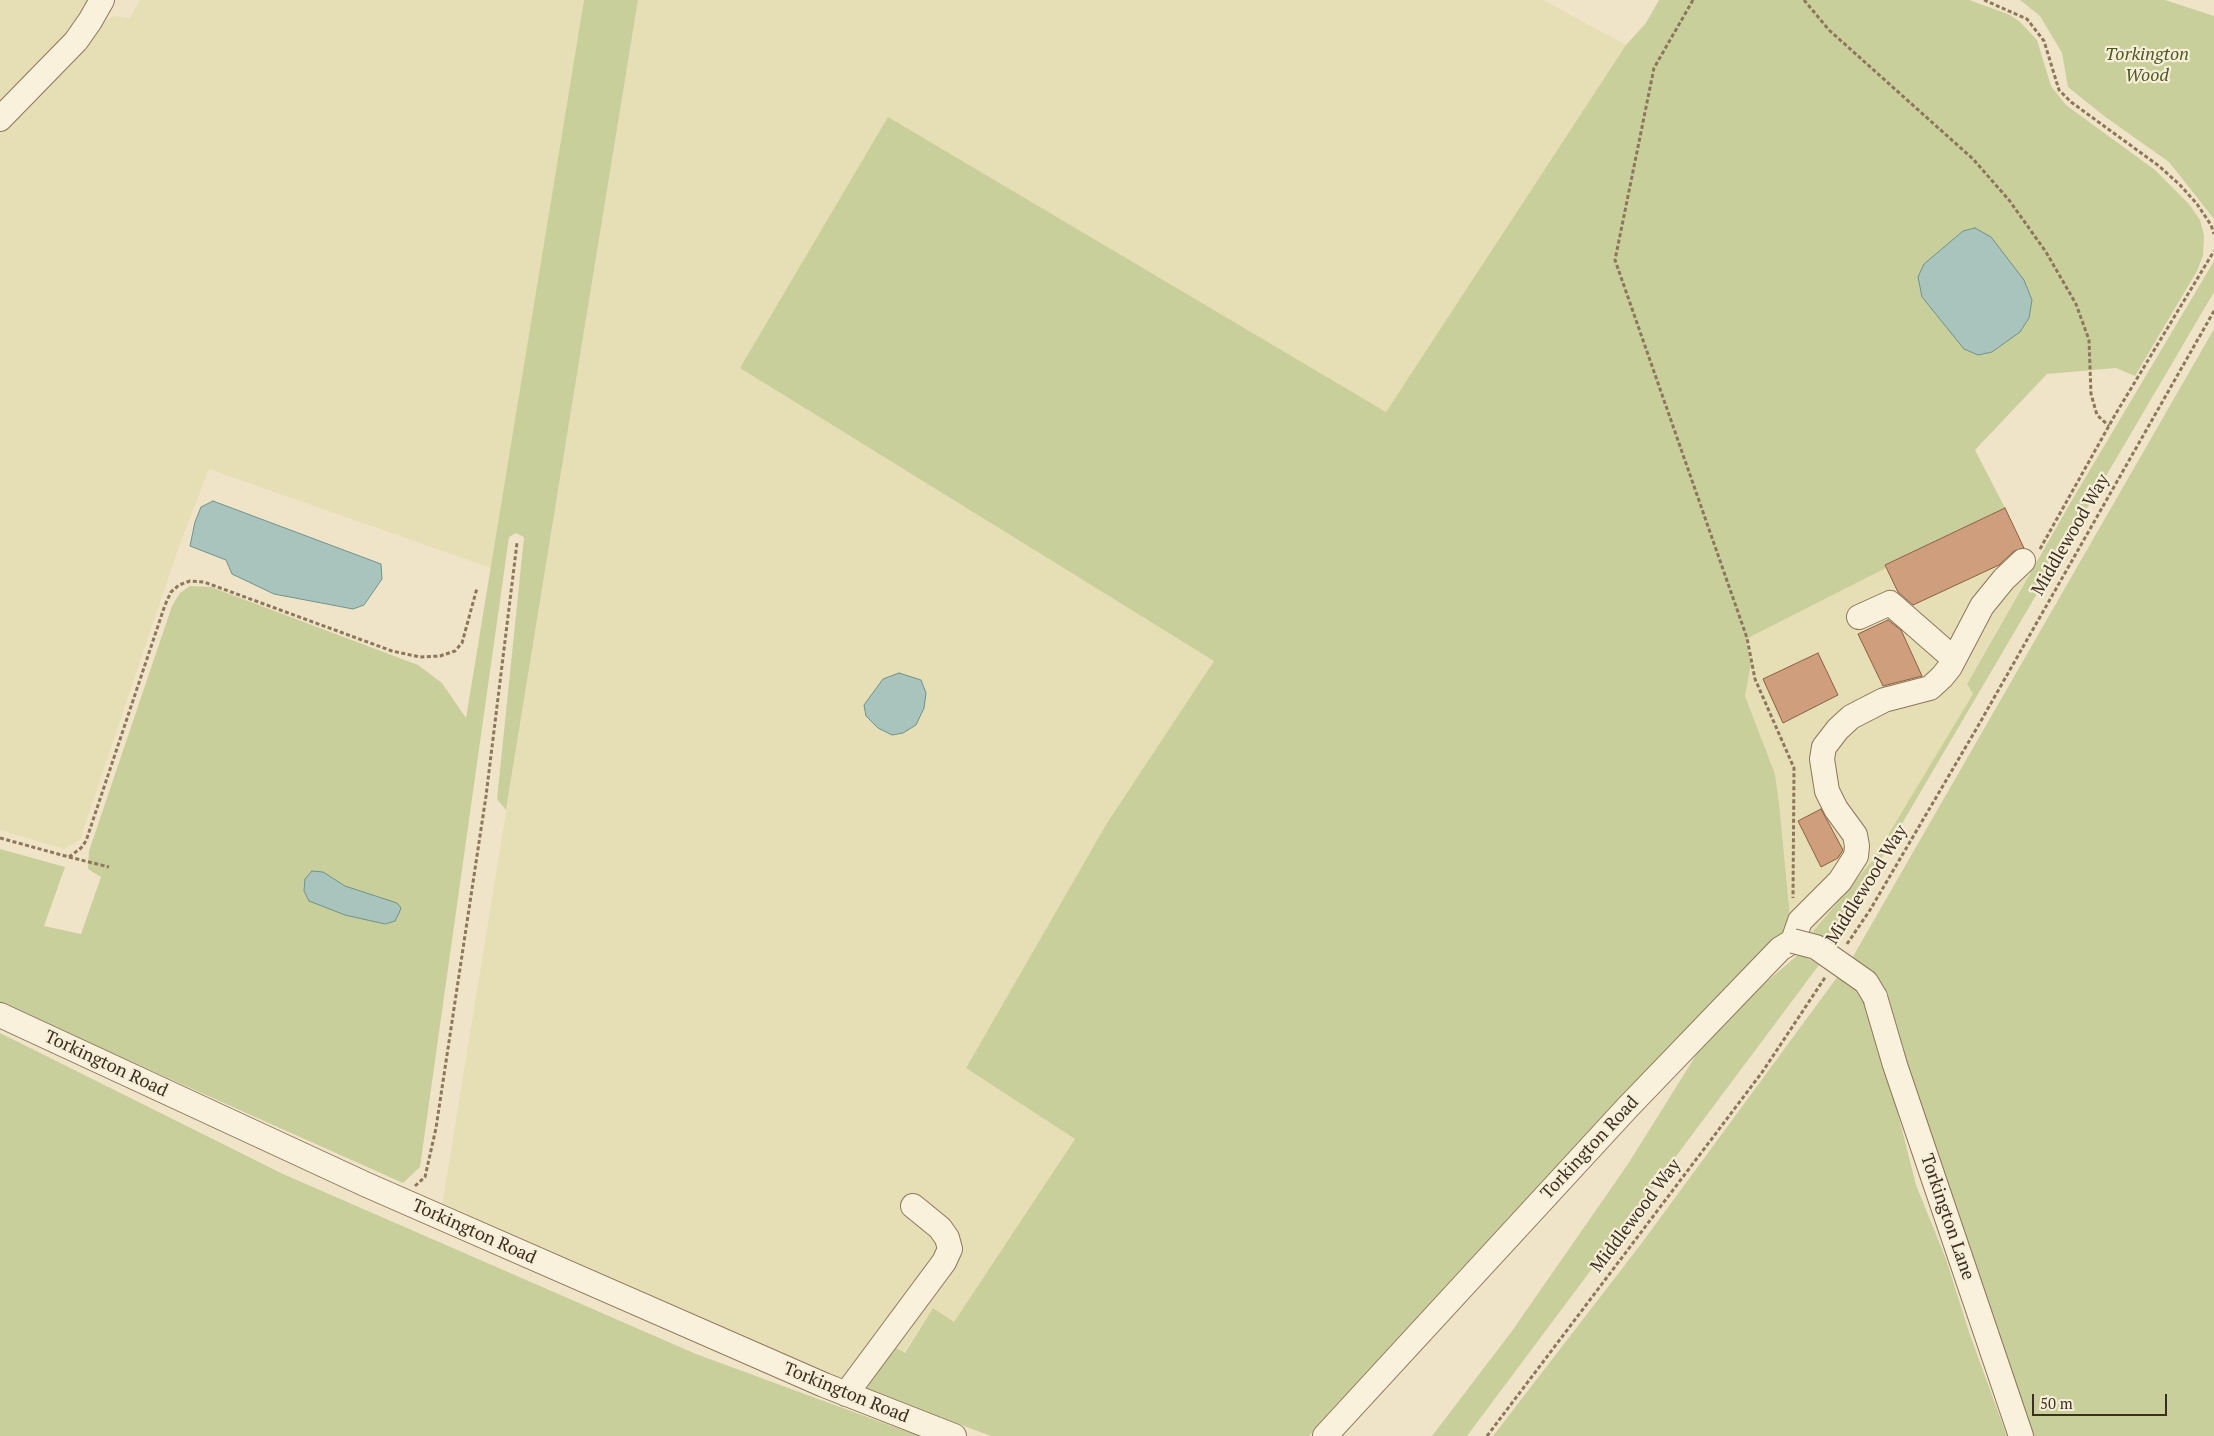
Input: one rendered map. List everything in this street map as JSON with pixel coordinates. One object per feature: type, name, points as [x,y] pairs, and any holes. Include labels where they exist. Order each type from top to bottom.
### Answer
[{"type":"street","points":[[0,119],[76,41],[102,0]]},
{"type":"street","points":[[1793,941],[1800,920],[1840,881],[1856,856],[1855,835],[1836,809],[1827,791],[1822,759],[1824,747],[1838,729],[1851,717],[1866,708],[1884,700],[1930,688],[1942,677],[1954,659],[1982,606],[2004,579],[2023,561]]},
{"type":"street","points":[[1859,617],[1890,603],[1954,659]]},
{"type":"street","name":"Torkington Road","points":[[1325,1436],[1627,1108],[1780,949],[1793,941]]},
{"type":"street","name":"Torkington Lane","points":[[1793,941],[1816,947],[1866,982],[1875,997],[1895,1065],[2021,1436]]},
{"type":"street","name":"Torkington Road","points":[[0,1015],[399,1199],[846,1394],[945,1434]]},
{"type":"street","points":[[846,1394],[944,1262],[950,1249],[947,1238],[940,1228],[912,1206]]},
{"type":"path","points":[[1694,0],[1654,68],[1615,260],[1747,638],[1755,679],[1794,768],[1793,903]]},
{"type":"path","points":[[1804,0],[1829,30],[1973,159],[2014,207],[2046,252],[2076,304],[2089,340],[2091,394],[2097,415],[2109,426]]},
{"type":"path","points":[[1984,0],[2027,19],[2044,41],[2059,90],[2071,102],[2159,166],[2180,185],[2197,204],[2211,225],[2214,234]]},
{"type":"path","points":[[2023,561],[2040,549],[2109,426],[2214,251]]},
{"type":"path","name":"Middlewood Way","points":[[1843,950],[1870,910],[1978,726],[2214,311]]},
{"type":"path","points":[[399,1199],[425,1177],[436,1128],[486,796],[517,543]]},
{"type":"path","points":[[68,856],[81,848],[86,841],[165,605],[171,592],[179,585],[190,581],[204,582],[392,651],[420,657],[440,656],[455,652],[462,643],[477,588]]},
{"type":"path","points":[[0,838],[109,867]]},
{"type":"path","name":"Middlewood Way","points":[[1487,1436],[1763,1071],[1827,974]]},
{"type":"shaded area","points":[[0,0],[93,0],[86,15],[0,107]]},
{"type":"shaded area","points":[[140,0],[584,0],[491,568],[209,469],[178,549],[80,840],[64,849],[0,830],[0,131],[103,23],[114,16],[130,18]]},
{"type":"shaded area","points":[[638,0],[1543,0],[1626,45],[1386,412],[901,125],[740,368],[1214,661],[1107,823],[966,1068],[1075,1139],[954,1322],[933,1308],[904,1353],[861,1388],[442,1206]]},
{"type":"shaded area","points":[[2005,508],[2032,569],[1967,683],[1974,694],[1873,860],[1811,934],[1787,928],[1790,917],[1775,774],[1745,696],[1751,664],[1746,639],[1886,568],[1885,565]]},
{"type":"green space","points":[[584,0],[638,0],[506,810],[497,799],[524,537],[516,533],[509,537],[420,1167],[403,1183],[0,1003],[0,849],[65,867],[44,926],[81,934],[101,877],[88,869],[89,851],[172,606],[180,593],[190,586],[211,587],[418,665],[442,683],[466,718]]},
{"type":"green space","points":[[1659,0],[1969,0],[2008,14],[2019,21],[2037,40],[2051,86],[2066,105],[2155,170],[2189,204],[2200,220],[2204,235],[2203,256],[2197,271],[2135,376],[2116,368],[2047,374],[1975,450],[2005,508],[1885,565],[1886,568],[1746,639],[1751,664],[1745,696],[1775,774],[1790,917],[1787,928],[1309,1436],[991,1436],[861,1388],[896,1348],[905,1353],[933,1308],[954,1322],[1075,1139],[966,1068],[1107,823],[1214,661],[740,368],[888,117],[1386,412],[1626,45],[1646,23]],"holes":[[[1963,231],[2029,318],[1946,247]]]},
{"type":"green space","name":"Torkington Wood","points":[[2020,0],[2165,0],[2214,16],[2214,219],[2169,162],[2104,116],[2068,87],[2062,53],[2040,16]]},
{"type":"green space","points":[[2214,261],[2214,292],[1829,948],[1811,934],[1873,860],[1973,694],[1967,684],[2072,500]]},
{"type":"green space","points":[[2214,329],[2214,1436],[2030,1436],[1891,1019],[1885,989],[1873,972],[1851,960]]},
{"type":"green space","points":[[1800,953],[1819,965],[1467,1436],[1432,1436],[1512,1331],[1628,1164],[1713,1028]]},
{"type":"green space","points":[[1838,976],[1856,989],[1873,1015],[1916,1185],[1946,1259],[1970,1335],[2007,1436],[1493,1436],[1641,1244]]},
{"type":"green space","points":[[0,1033],[283,1174],[696,1354],[919,1436],[0,1436]]},
{"type":"water","points":[[1975,228],[1991,237],[2024,280],[2032,300],[2029,318],[2020,332],[1992,352],[1978,355],[1964,349],[1922,297],[1918,277],[1924,264],[1963,231]]},
{"type":"water","points":[[213,501],[381,564],[382,579],[364,605],[353,609],[274,594],[232,574],[226,560],[190,546],[195,522],[201,507]]},
{"type":"water","points":[[899,673],[921,680],[926,693],[924,708],[916,725],[903,733],[892,735],[878,728],[866,716],[864,705],[883,679]]},
{"type":"water","points":[[312,871],[323,872],[345,886],[397,903],[401,908],[395,921],[385,924],[345,915],[309,901],[304,891],[305,879]]},
{"type":"building","points":[[2005,508],[2024,548],[2014,551],[1999,565],[1913,605],[1898,592],[1885,565]]},
{"type":"building","points":[[1888,620],[1901,630],[1922,676],[1883,686],[1858,634]]},
{"type":"building","points":[[1818,653],[1838,695],[1783,723],[1763,679]]},
{"type":"building","points":[[1821,809],[1843,850],[1838,858],[1821,867],[1798,821]]}]
